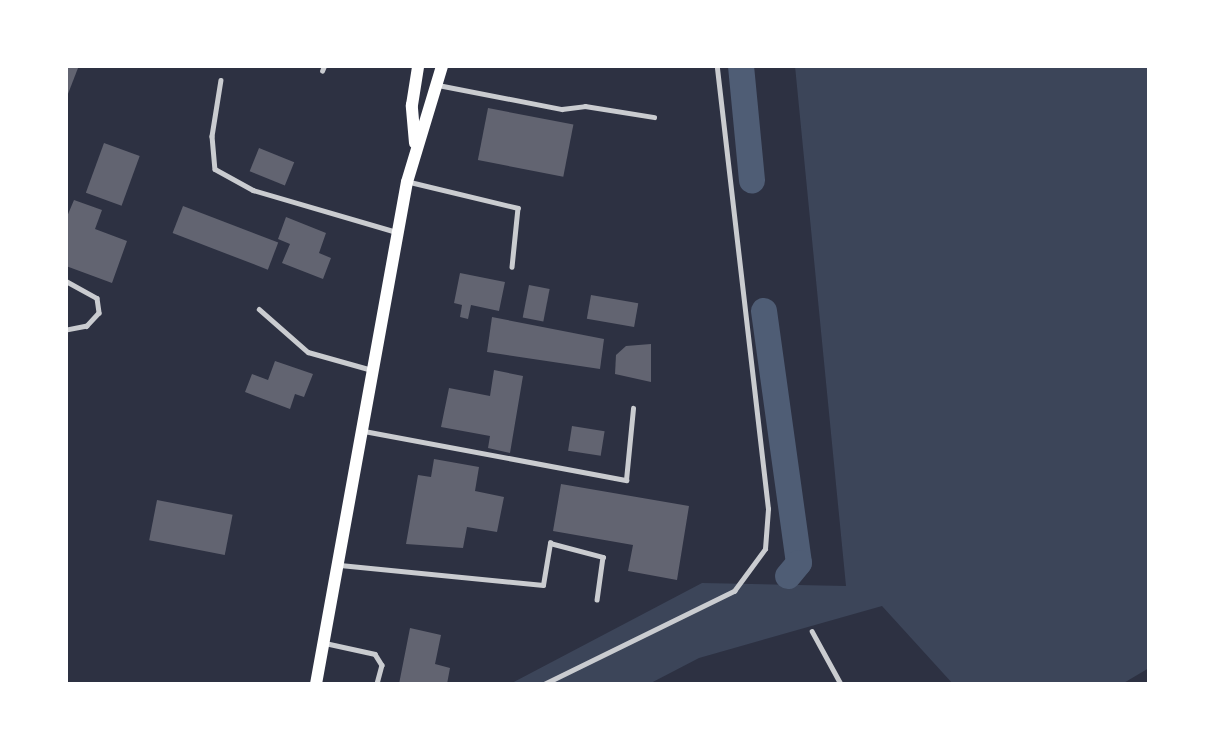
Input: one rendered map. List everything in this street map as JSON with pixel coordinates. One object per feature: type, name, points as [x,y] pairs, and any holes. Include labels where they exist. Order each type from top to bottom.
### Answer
[{"type":"main road","points":[[415,144],[412,105],[418,66]]},
{"type":"main road","points":[[316,684],[407,182],[415,144],[434,108],[442,66]]},
{"type":"lane","points":[[544,684],[734,591],[765,549],[768,510],[717,66]]},
{"type":"lane","points":[[221,80],[212,136],[215,169],[253,190],[397,232]]},
{"type":"lane","points":[[438,85],[562,109],[585,106],[654,117]]},
{"type":"lane","points":[[407,182],[518,207],[512,267]]},
{"type":"lane","points":[[66,281],[97,298],[99,313],[87,326],[66,330]]},
{"type":"lane","points":[[259,309],[308,352],[372,370]]},
{"type":"lane","points":[[361,431],[626,480],[633,408]]},
{"type":"lane","points":[[337,565],[543,585],[550,543],[603,557],[597,600]]},
{"type":"lane","points":[[812,631],[841,684]]},
{"type":"lane","points":[[323,642],[375,654],[382,664],[377,684]]},
{"type":"shaded area","points":[[795,66],[1149,66],[1149,668],[1122,684],[953,684],[882,606],[699,658],[649,684],[510,684],[702,583],[846,586]]},
{"type":"building","points":[[66,66],[78,68],[66,99]]},
{"type":"building","points":[[488,108],[573,125],[563,177],[478,160]]},
{"type":"building","points":[[104,143],[140,156],[122,206],[86,193]]},
{"type":"building","points":[[259,148],[294,162],[285,185],[250,171]]},
{"type":"building","points":[[74,200],[102,210],[95,229],[127,241],[112,283],[66,266],[66,219]]},
{"type":"building","points":[[183,206],[278,243],[268,270],[173,233]]},
{"type":"building","points":[[286,217],[326,233],[319,253],[331,258],[323,279],[282,263],[290,244],[278,239]]},
{"type":"building","points":[[460,273],[505,282],[499,311],[471,305],[468,319],[460,317],[462,305],[454,303]]},
{"type":"building","points":[[529,285],[550,289],[543,321],[523,317]]},
{"type":"building","points":[[591,295],[638,303],[634,327],[587,319]]},
{"type":"building","points":[[492,317],[604,339],[600,369],[487,352]]},
{"type":"building","points":[[651,344],[651,382],[615,374],[616,355],[626,346]]},
{"type":"building","points":[[275,361],[313,374],[304,397],[295,394],[290,409],[245,392],[252,374],[268,380]]},
{"type":"building","points":[[494,370],[523,376],[510,453],[488,448],[490,436],[441,427],[449,388],[490,396]]},
{"type":"building","points":[[572,426],[605,431],[601,456],[568,451]]},
{"type":"building","points":[[434,459],[479,467],[475,491],[504,497],[497,532],[467,527],[463,548],[406,544],[418,475],[431,477]]},
{"type":"building","points":[[561,484],[689,506],[677,580],[628,571],[633,545],[553,531]]},
{"type":"building","points":[[157,500],[233,515],[225,555],[149,540]]},
{"type":"building","points":[[410,628],[441,635],[435,664],[450,668],[447,684],[399,684]]},
{"type":"waterway","points":[[741,66],[752,180]]},
{"type":"waterway","points":[[764,311],[799,563],[788,576]]}]
